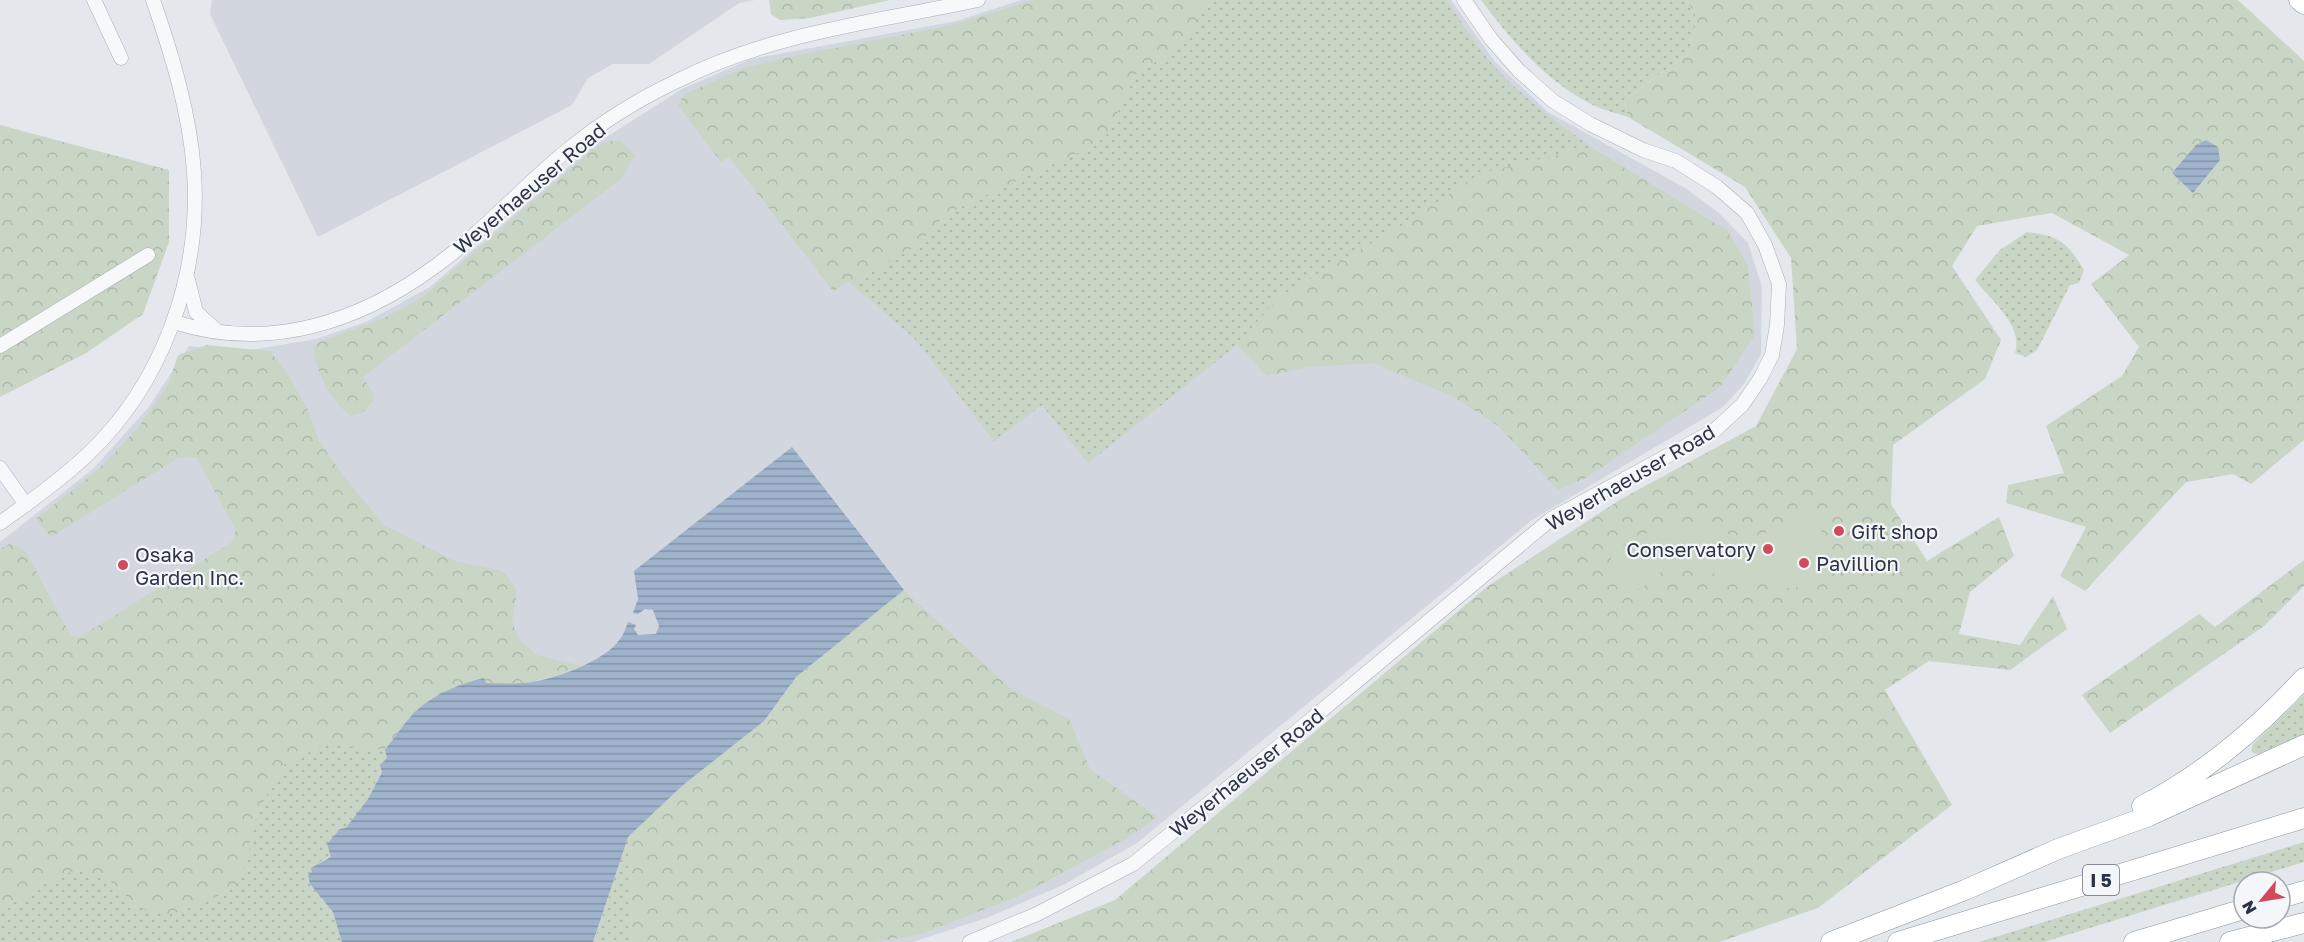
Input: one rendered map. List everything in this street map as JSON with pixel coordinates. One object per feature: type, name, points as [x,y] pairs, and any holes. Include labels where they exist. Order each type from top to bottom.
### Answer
[{"type":"highway","points":[[2299,0],[2304,4]]},
{"type":"highway","points":[[2058,849],[2158,797],[2194,775],[2243,738],[2304,678]]},
{"type":"highway","points":[[1831,942],[1915,910],[2058,849],[2149,816],[2304,745]]},
{"type":"highway","name":"I 5","points":[[1898,942],[2304,818]]},
{"type":"highway","points":[[2134,942],[2232,913]]},
{"type":"highway","points":[[2230,942],[2304,923]]},
{"type":"street","points":[[94,0],[122,58]]},
{"type":"street","name":"Weyerhaeuser Road","points":[[174,322],[221,334],[266,334],[315,326],[375,304],[402,290],[439,264],[594,129],[677,80],[776,41],[978,0]]},
{"type":"street","name":"Weyerhaeuser Road","points":[[970,942],[1037,914],[1133,864],[1260,762],[1551,519],[1715,430],[1742,405],[1760,379],[1772,355],[1777,326],[1779,284],[1766,245],[1747,213],[1717,187],[1676,161],[1642,150],[1590,124],[1553,101],[1519,71],[1491,39],[1464,0]]},
{"type":"street","points":[[0,523],[26,505],[87,455],[115,425],[139,392],[174,322],[192,244],[195,199],[191,145],[180,91],[154,2]]},
{"type":"street","points":[[0,346],[148,255]]},
{"type":"street","points":[[187,272],[192,305],[196,312],[221,334]]},
{"type":"street","points":[[0,468],[26,505]]},
{"type":"shaded area","points":[[212,0],[755,0],[739,3],[649,64],[613,64],[588,78],[572,105],[318,237],[210,14]]},
{"type":"shaded area","points":[[1021,0],[1451,0],[1495,62],[1548,112],[1685,188],[1718,212],[1748,243],[1762,287],[1761,354],[1744,384],[1723,407],[1532,520],[1137,843],[1063,885],[989,917],[913,942],[0,942],[0,542],[93,469],[148,408],[189,346],[239,352],[316,339],[366,322],[430,287],[594,145],[682,89],[751,59],[957,21]]},
{"type":"green space","points":[[769,0],[890,0],[810,18],[780,20],[771,14]]},
{"type":"green space","points":[[1033,0],[1206,0],[1194,26],[1169,53],[1136,74],[1107,134],[1090,147],[946,214],[918,245],[867,275],[843,284],[834,292],[729,157],[721,162],[678,105],[685,94],[743,68],[952,25]]},
{"type":"green space","points":[[1206,0],[1446,0],[1486,57],[1498,70],[1536,105],[1591,147],[1481,174],[1406,223],[1278,298],[1237,345],[1088,463],[1042,405],[994,441],[914,338],[849,282],[867,275],[918,245],[946,214],[1090,147],[1107,134],[1136,74],[1169,53],[1194,26]]},
{"type":"green space","points":[[1481,0],[1687,0],[1697,18],[1689,53],[1624,100],[1628,117],[1593,105],[1560,85],[1531,59]]},
{"type":"green space","points":[[1687,0],[2238,0],[2304,61],[2304,440],[2251,484],[2233,474],[2186,482],[2085,591],[2060,576],[2086,527],[2006,503],[2008,485],[2064,473],[2046,426],[2122,376],[2139,347],[2091,284],[2129,255],[2052,213],[1977,226],[1952,266],[2001,340],[1985,379],[1893,445],[1891,504],[1927,561],[1999,517],[2014,556],[1970,592],[1959,634],[2020,645],[2053,596],[2067,629],[2010,670],[1929,661],[1885,690],[1952,805],[1818,908],[1719,942],[1011,942],[1115,900],[1488,586],[1621,499],[1756,426],[1797,349],[1791,258],[1745,187],[1628,117],[1624,100],[1689,53],[1697,18]]},
{"type":"green space","points":[[0,125],[169,170],[169,242],[143,314],[86,353],[0,397]]},
{"type":"green space","points":[[608,141],[621,141],[635,155],[622,178],[363,377],[373,393],[374,400],[362,413],[351,416],[337,403],[317,367],[313,348],[319,342],[382,319],[420,299],[594,148]]},
{"type":"green space","points":[[1591,147],[1728,231],[1748,266],[1755,335],[1720,387],[1586,478],[1558,490],[1498,426],[1454,397],[1373,363],[1308,367],[1267,376],[1237,345],[1278,298],[1406,223],[1481,173]]},
{"type":"green space","points":[[2027,232],[2055,238],[2062,242],[2073,253],[2084,270],[2079,283],[2070,285],[2037,350],[2026,357],[2015,353],[2017,343],[2011,323],[1975,280],[2000,250]]},
{"type":"green space","points":[[207,345],[270,351],[286,371],[309,412],[319,441],[345,478],[384,525],[455,561],[498,570],[506,574],[517,592],[512,622],[521,642],[537,655],[582,666],[525,683],[486,683],[412,715],[385,750],[328,744],[286,762],[264,800],[251,830],[249,854],[237,884],[229,891],[173,914],[154,914],[136,905],[113,883],[85,871],[63,873],[0,911],[0,549],[11,543],[26,552],[71,636],[80,637],[232,542],[236,530],[196,457],[178,458],[51,537],[36,519],[99,469],[138,428],[168,385],[178,355]]},
{"type":"green space","points":[[1811,514],[1842,568],[1797,587],[1777,589],[1765,581],[1743,584],[1706,570],[1686,566],[1661,572],[1649,583],[1632,591],[1618,586],[1609,570],[1612,555],[1633,540],[1658,529],[1696,524],[1714,528],[1745,541]]},
{"type":"green space","points":[[2304,560],[2304,586],[2264,626],[2110,733],[2082,695],[2199,614],[2215,627]]},
{"type":"green space","points":[[904,590],[1011,689],[1069,719],[1090,769],[1157,817],[1129,837],[1019,896],[918,935],[874,942],[631,942],[628,837],[683,785],[763,721],[796,677]]},
{"type":"green space","points":[[2304,695],[2304,735],[2258,755],[2251,751],[2253,744]]},
{"type":"green space","points":[[328,744],[385,750],[387,758],[368,799],[346,828],[331,857],[321,861],[312,872],[310,884],[333,912],[343,942],[0,942],[0,911],[63,873],[85,871],[113,883],[136,905],[173,914],[229,891],[237,884],[249,854],[250,830],[286,762]]},
{"type":"green space","points":[[628,837],[631,942],[593,942],[595,939]]},
{"type":"green space","points":[[2304,842],[2304,862],[2278,870],[2232,870],[2232,884],[2044,942],[1979,942]]},
{"type":"water","points":[[2206,140],[2218,147],[2220,160],[2193,193],[2172,173],[2196,145]]},
{"type":"water","points":[[792,447],[904,590],[796,677],[764,721],[683,785],[628,837],[593,942],[342,942],[333,912],[310,884],[308,875],[312,872],[311,868],[331,857],[327,844],[340,829],[346,828],[368,799],[382,772],[380,765],[387,758],[385,750],[412,715],[419,708],[455,687],[484,678],[486,683],[524,683],[548,679],[590,663],[613,647],[628,622],[636,625],[634,629],[638,635],[656,634],[659,626],[653,610],[645,609],[638,614],[633,613],[638,599],[634,571]]},
{"type":"place","name":"Gift shop","points":[[1839,531]]},
{"type":"place","name":"Conservatory","points":[[1768,549]]},
{"type":"place","name":"Pavillion","points":[[1804,563]]},
{"type":"place","name":"Osaka Garden Inc.","points":[[123,565]]}]
